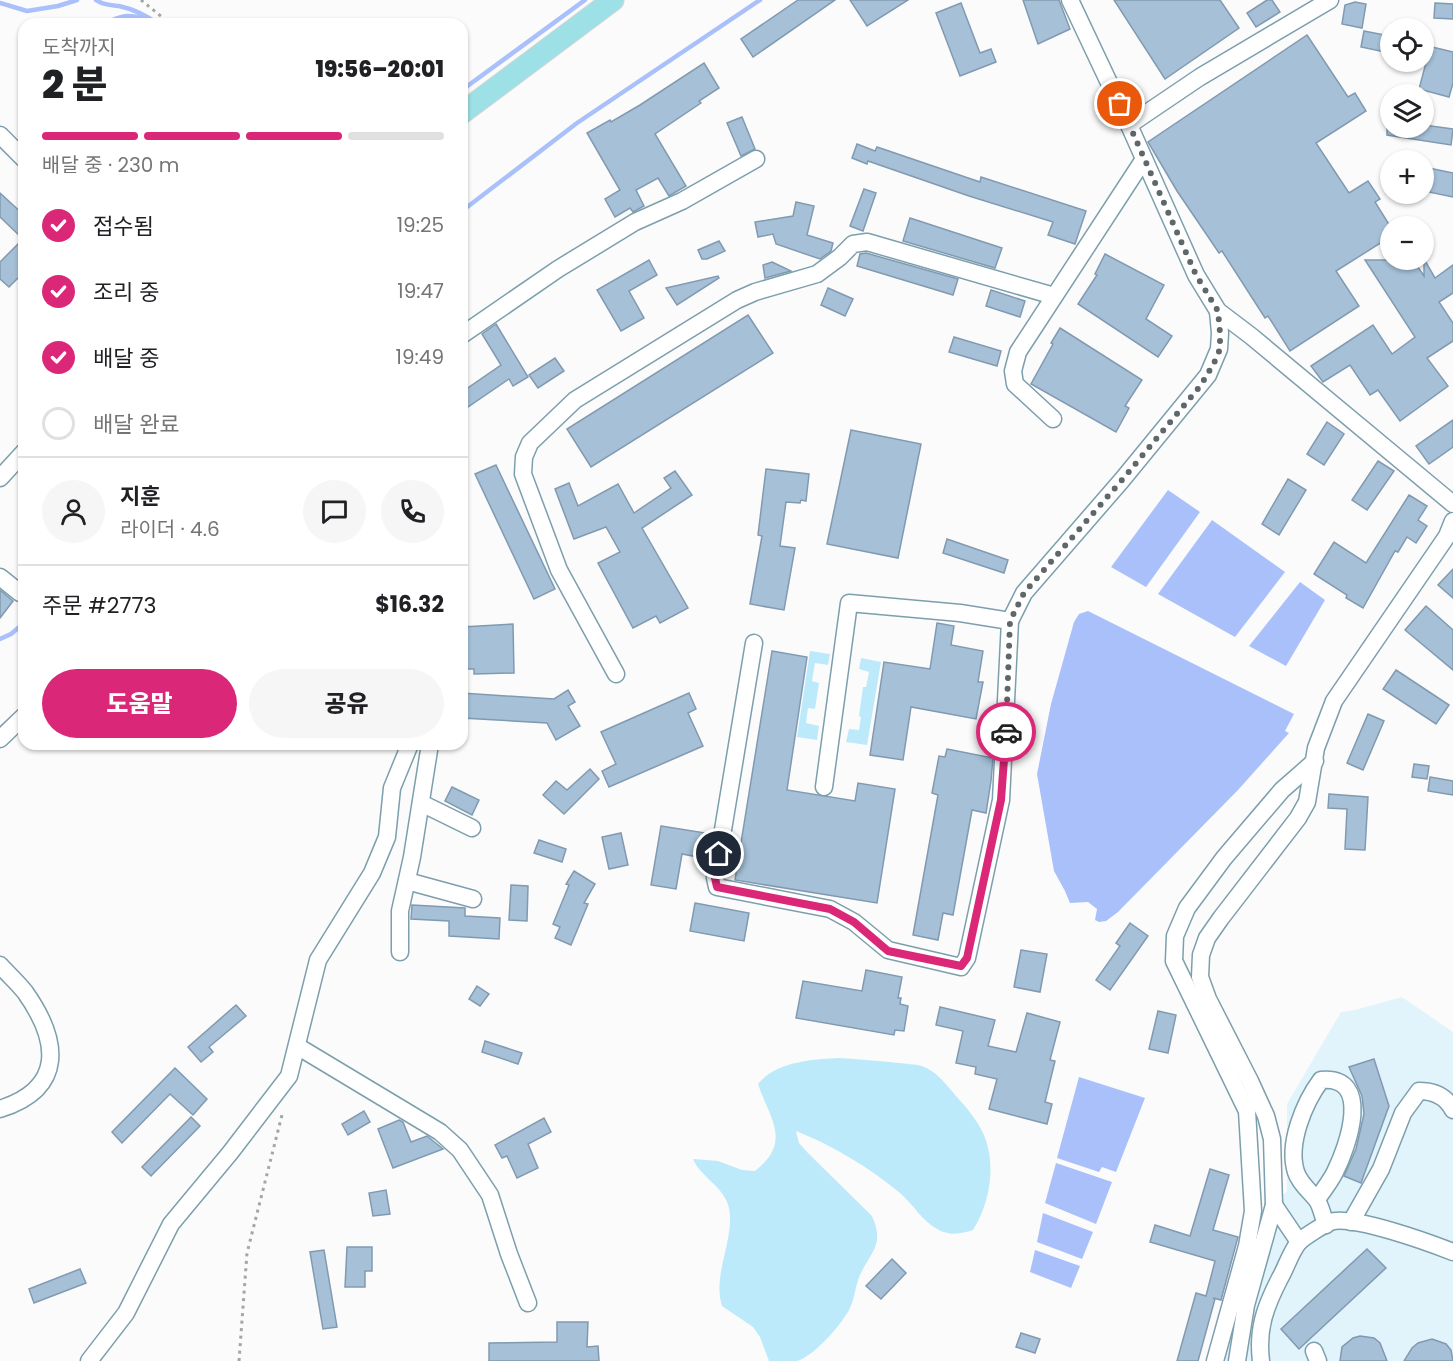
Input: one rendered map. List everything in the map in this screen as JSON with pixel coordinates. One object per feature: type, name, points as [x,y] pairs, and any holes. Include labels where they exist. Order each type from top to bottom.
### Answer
[{"type":"main road","points":[[468,109],[614,0]]},
{"type":"street","points":[[1070,0],[1130,125],[1196,275],[1218,311],[1453,504]]},
{"type":"street","points":[[1130,125],[1200,77],[1330,0]]},
{"type":"street","points":[[0,135],[18,153]]},
{"type":"street","points":[[468,331],[558,269],[635,222],[682,201],[756,159]]},
{"type":"street","points":[[1053,419],[1015,384],[1013,371],[1018,352],[1144,159]]},
{"type":"street","points":[[616,674],[558,570],[523,474],[524,457],[530,442],[575,400],[737,300],[755,291],[817,274],[853,244],[867,242],[1054,296]]},
{"type":"street","points":[[754,643],[715,878],[717,887],[830,909],[854,922],[888,951],[961,966],[967,958],[1001,800],[1010,621],[1024,593],[1122,480],[1208,375],[1220,349],[1218,311]]},
{"type":"street","points":[[0,478],[18,458]]},
{"type":"street","points":[[1237,1361],[1246,1305],[1274,1205],[1272,1139],[1266,1116],[1208,999],[1200,976],[1201,955],[1207,938],[1221,918],[1298,818],[1307,802],[1316,748],[1334,701],[1447,536],[1453,521]]},
{"type":"street","points":[[0,577],[18,590]]},
{"type":"street","points":[[824,787],[849,603],[960,613],[1010,621]]},
{"type":"street","points":[[0,739],[18,722]]},
{"type":"street","points":[[89,1361],[126,1313],[171,1224],[231,1153],[289,1076],[318,960],[372,873],[387,837],[392,788],[408,750]]},
{"type":"street","points":[[400,952],[400,911],[429,750]]},
{"type":"street","points":[[1215,1361],[1247,1246],[1253,1211],[1247,1111],[1174,961],[1175,936],[1187,908],[1224,858],[1282,790],[1315,761]]},
{"type":"street","points":[[421,803],[472,828]]},
{"type":"street","points":[[407,881],[473,899]]},
{"type":"street","points":[[0,965],[25,992],[51,1045],[50,1068],[44,1078],[30,1093],[0,1108]]},
{"type":"street","points":[[297,1046],[440,1132],[460,1150],[490,1196],[508,1254],[528,1303]]},
{"type":"street","points":[[1317,1199],[1335,1172],[1348,1140],[1353,1113],[1345,1085],[1332,1079],[1321,1080],[1313,1091],[1302,1112],[1294,1149],[1296,1172],[1306,1189],[1317,1199],[1326,1225]]},
{"type":"street","points":[[1351,1222],[1382,1169],[1403,1113],[1419,1091],[1428,1091],[1441,1096],[1453,1110]]},
{"type":"street","points":[[1274,1205],[1299,1242]]},
{"type":"street","points":[[1261,1361],[1258,1340],[1274,1291],[1299,1242],[1332,1221],[1363,1223],[1430,1242],[1453,1252]]},
{"type":"path","points":[[141,0],[163,18]]},
{"type":"path","points":[[239,1361],[247,1253],[284,1105]]},
{"type":"shaded area","points":[[810,651],[830,654],[828,665],[815,663],[812,681],[819,683],[815,709],[808,708],[806,723],[819,726],[817,740],[797,737]]},
{"type":"shaded area","points":[[861,658],[881,662],[867,745],[846,742],[849,729],[859,730],[863,687],[866,687],[869,672],[859,669]]},
{"type":"shaded area","points":[[1402,997],[1453,1032],[1453,1361],[1224,1361],[1267,1211],[1287,1191],[1287,1104],[1341,1012]]},
{"type":"shaded area","points":[[839,1058],[919,1065],[932,1071],[978,1123],[990,1157],[990,1183],[984,1208],[973,1230],[955,1234],[946,1233],[927,1222],[900,1193],[876,1175],[837,1150],[796,1131],[799,1143],[872,1216],[876,1226],[877,1241],[860,1275],[849,1310],[833,1332],[804,1358],[797,1361],[769,1361],[760,1337],[753,1327],[722,1306],[720,1282],[729,1232],[729,1208],[718,1188],[701,1172],[693,1159],[718,1161],[742,1170],[755,1171],[773,1150],[776,1139],[772,1119],[758,1084],[784,1066],[818,1059]]},
{"type":"water","points":[[1168,490],[1200,512],[1146,587],[1111,567]]},
{"type":"water","points":[[1212,520],[1285,572],[1235,637],[1158,594]]},
{"type":"water","points":[[1300,582],[1325,600],[1286,666],[1249,646]]},
{"type":"water","points":[[1088,611],[1294,714],[1285,731],[1289,733],[1238,790],[1118,912],[1106,921],[1099,922],[1095,920],[1097,909],[1088,902],[1070,903],[1054,871],[1037,774],[1051,704],[1074,622],[1079,614]]},
{"type":"water","points":[[1079,1077],[1145,1098],[1116,1172],[1102,1167],[1099,1172],[1057,1158]]},
{"type":"water","points":[[1056,1163],[1112,1182],[1096,1224],[1045,1203]]},
{"type":"water","points":[[1043,1213],[1093,1232],[1082,1259],[1037,1242]]},
{"type":"water","points":[[1035,1250],[1080,1266],[1071,1288],[1030,1272]]},
{"type":"building","points":[[798,0],[835,0],[753,57],[741,39]]},
{"type":"building","points":[[850,0],[908,0],[867,26]]},
{"type":"building","points":[[1023,0],[1059,0],[1070,29],[1038,44]]},
{"type":"building","points":[[1114,0],[1220,0],[1239,28],[1165,79]]},
{"type":"building","points":[[1267,0],[1272,0],[1280,12],[1256,27],[1247,13]]},
{"type":"building","points":[[1355,2],[1366,4],[1362,28],[1342,24],[1345,5]]},
{"type":"building","points":[[961,3],[980,53],[991,49],[996,62],[960,76],[936,13]]},
{"type":"building","points":[[1435,3],[1453,4],[1453,19],[1434,18]]},
{"type":"building","points":[[1364,31],[1380,34],[1380,51],[1361,47]]},
{"type":"building","points":[[1307,35],[1348,97],[1355,93],[1366,111],[1316,143],[1349,193],[1368,181],[1380,199],[1375,202],[1384,216],[1380,216],[1380,243],[1336,271],[1359,306],[1290,351],[1268,316],[1265,318],[1222,251],[1219,253],[1177,191],[1148,142]]},
{"type":"building","points":[[1434,47],[1453,52],[1453,83],[1449,97],[1434,93],[1434,84],[1420,84],[1424,72],[1434,72]]},
{"type":"building","points":[[704,63],[719,88],[655,134],[686,186],[669,196],[658,178],[636,190],[644,206],[633,212],[630,208],[615,217],[605,199],[620,190],[587,133],[640,105]]},
{"type":"building","points":[[742,117],[755,149],[741,156],[727,123]]},
{"type":"building","points":[[1434,126],[1453,129],[1451,145],[1406,138],[1434,138]]},
{"type":"building","points":[[857,144],[875,151],[877,147],[980,182],[981,177],[1086,211],[1075,244],[1048,235],[1053,222],[868,161],[867,164],[852,158]]},
{"type":"building","points":[[1434,169],[1453,173],[1453,197],[1434,193]]},
{"type":"building","points":[[864,189],[876,193],[863,231],[850,226]]},
{"type":"building","points":[[0,193],[18,210],[18,234],[0,217]]},
{"type":"building","points":[[796,202],[814,206],[807,235],[833,243],[831,251],[820,259],[776,244],[773,234],[758,237],[755,222],[793,216]]},
{"type":"building","points":[[910,218],[1002,248],[995,268],[903,241]]},
{"type":"building","points":[[719,241],[725,251],[702,259],[698,250]]},
{"type":"building","points":[[18,244],[18,278],[9,287],[0,279],[0,262]]},
{"type":"building","points":[[866,253],[958,279],[953,295],[857,266],[860,254]]},
{"type":"building","points":[[1105,254],[1164,285],[1146,319],[1172,336],[1158,357],[1078,304],[1097,275],[1095,274]]},
{"type":"building","points":[[649,260],[657,275],[629,291],[644,318],[621,331],[597,290]]},
{"type":"building","points":[[1365,260],[1380,260],[1380,270],[1420,270],[1424,276],[1424,270],[1430,270],[1435,278],[1453,265],[1453,293],[1439,302],[1453,323],[1453,341],[1427,358],[1448,386],[1400,421],[1378,390],[1370,395],[1350,365],[1323,382],[1311,366],[1373,325],[1392,354],[1415,337]]},
{"type":"building","points":[[772,262],[791,271],[765,278],[763,265]]},
{"type":"building","points":[[718,276],[719,278],[677,305],[666,288]]},
{"type":"building","points":[[828,288],[853,299],[845,316],[821,305]]},
{"type":"building","points":[[991,290],[1025,301],[1020,317],[986,306]]},
{"type":"building","points":[[748,315],[773,353],[591,467],[567,429]]},
{"type":"building","points":[[496,324],[528,377],[513,386],[509,379],[468,407],[468,388],[501,365],[482,334]]},
{"type":"building","points":[[1060,328],[1142,380],[1125,406],[1129,408],[1116,432],[1031,384]]},
{"type":"building","points":[[954,337],[1001,351],[997,366],[949,352]]},
{"type":"building","points":[[555,358],[564,371],[538,388],[529,375]]},
{"type":"building","points":[[1453,420],[1453,447],[1429,464],[1416,446]]},
{"type":"building","points":[[1327,422],[1344,434],[1324,465],[1307,454]]},
{"type":"building","points":[[851,430],[921,444],[898,558],[827,544]]},
{"type":"building","points":[[1378,461],[1394,471],[1367,510],[1352,500]]},
{"type":"building","points":[[496,465],[555,589],[534,599],[475,474]]},
{"type":"building","points":[[766,469],[809,474],[806,501],[786,502],[780,546],[795,548],[784,610],[750,604],[762,536],[758,535]]},
{"type":"building","points":[[675,471],[692,495],[642,528],[688,608],[660,623],[656,616],[633,628],[598,563],[620,552],[606,527],[574,539],[555,489],[569,483],[578,506],[618,484],[634,513],[671,488],[664,478]]},
{"type":"building","points":[[1288,479],[1306,490],[1279,535],[1262,524]]},
{"type":"building","points":[[1409,495],[1427,506],[1418,520],[1427,526],[1416,543],[1407,537],[1398,552],[1395,551],[1363,608],[1314,574],[1334,542],[1366,563]]},
{"type":"building","points":[[947,539],[1008,560],[1004,573],[943,553]]},
{"type":"building","points":[[1453,569],[1453,598],[1438,585]]},
{"type":"building","points":[[0,590],[13,601],[0,618]]},
{"type":"building","points":[[1426,606],[1453,630],[1453,670],[1405,630]]},
{"type":"building","points":[[937,623],[954,626],[951,645],[983,651],[978,682],[983,682],[976,719],[911,707],[903,760],[870,755],[884,662],[930,669]]},
{"type":"building","points":[[513,624],[514,673],[474,674],[474,669],[468,669],[468,627]]},
{"type":"building","points":[[772,651],[807,657],[787,790],[855,801],[858,783],[895,789],[877,903],[735,880]]},
{"type":"building","points":[[1396,670],[1449,705],[1436,724],[1383,689]]},
{"type":"building","points":[[568,690],[575,702],[568,706],[580,726],[556,740],[547,723],[468,718],[468,693],[554,699]]},
{"type":"building","points":[[689,693],[696,709],[688,713],[703,746],[609,787],[602,771],[616,764],[601,732]]},
{"type":"building","points":[[1368,714],[1384,721],[1363,770],[1347,763]]},
{"type":"building","points":[[947,749],[993,758],[986,813],[972,810],[953,915],[943,913],[938,940],[913,935],[938,795],[932,793],[939,756],[945,757]]},
{"type":"building","points":[[1414,764],[1429,766],[1427,779],[1412,777]]},
{"type":"building","points":[[590,769],[599,779],[564,814],[543,795],[556,781],[567,790]]},
{"type":"building","points":[[1430,777],[1453,781],[1453,795],[1428,791]]},
{"type":"building","points":[[452,787],[479,800],[472,815],[445,801]]},
{"type":"building","points":[[1329,794],[1368,797],[1365,850],[1345,849],[1347,809],[1328,808]]},
{"type":"building","points":[[661,826],[712,834],[708,859],[682,854],[676,889],[651,885]]},
{"type":"building","points":[[621,833],[628,865],[609,869],[602,837]]},
{"type":"building","points":[[539,840],[566,849],[562,862],[534,853]]},
{"type":"building","points":[[574,871],[595,884],[584,903],[588,904],[571,945],[555,938],[560,927],[553,924],[569,885],[566,884]]},
{"type":"building","points":[[511,885],[528,886],[527,921],[509,920]]},
{"type":"building","points":[[695,903],[749,913],[744,941],[690,931]]},
{"type":"building","points":[[412,905],[465,908],[465,916],[500,918],[499,939],[449,936],[449,921],[411,919]]},
{"type":"building","points":[[1130,923],[1148,936],[1110,990],[1096,980],[1120,946],[1116,943]]},
{"type":"building","points":[[1021,950],[1047,954],[1040,992],[1014,987]]},
{"type":"building","points":[[866,970],[902,977],[898,998],[901,998],[900,1004],[908,1006],[904,1031],[895,1030],[894,1035],[796,1018],[803,981],[862,991]]},
{"type":"building","points":[[477,986],[489,994],[480,1006],[469,999]]},
{"type":"building","points":[[236,1005],[246,1016],[209,1047],[213,1052],[201,1062],[188,1047]]},
{"type":"building","points":[[940,1007],[995,1020],[988,1046],[1016,1052],[1027,1013],[1060,1022],[1050,1060],[1055,1061],[1045,1102],[1052,1104],[1047,1124],[989,1109],[997,1079],[975,1074],[976,1067],[956,1063],[963,1031],[936,1025]]},
{"type":"building","points":[[1158,1011],[1176,1015],[1168,1053],[1149,1049]]},
{"type":"building","points":[[485,1041],[522,1053],[518,1064],[482,1052]]},
{"type":"building","points":[[1374,1059],[1389,1106],[1361,1183],[1344,1176],[1356,1149],[1364,1114],[1362,1096],[1349,1067]]},
{"type":"building","points":[[175,1068],[207,1099],[193,1115],[170,1094],[122,1143],[112,1132]]},
{"type":"building","points":[[364,1111],[370,1122],[348,1135],[342,1124]]},
{"type":"building","points":[[191,1117],[200,1126],[151,1176],[142,1167]]},
{"type":"building","points":[[544,1118],[551,1132],[528,1144],[538,1168],[517,1178],[507,1156],[502,1158],[495,1145]]},
{"type":"building","points":[[399,1120],[403,1122],[411,1142],[427,1136],[443,1149],[393,1168],[378,1129]]},
{"type":"building","points":[[1210,1169],[1229,1175],[1213,1230],[1238,1237],[1221,1300],[1213,1298],[1215,1299],[1198,1361],[1177,1361],[1196,1293],[1206,1296],[1215,1261],[1150,1242],[1155,1225],[1190,1236]]},
{"type":"building","points":[[386,1190],[390,1214],[373,1216],[369,1193]]},
{"type":"building","points":[[347,1247],[372,1247],[372,1271],[365,1271],[365,1287],[345,1287]]},
{"type":"building","points":[[1367,1249],[1386,1268],[1299,1349],[1281,1329]]},
{"type":"building","points":[[324,1250],[337,1327],[323,1329],[310,1252]]},
{"type":"building","points":[[892,1259],[906,1273],[881,1299],[866,1286]]},
{"type":"building","points":[[80,1269],[86,1283],[34,1303],[29,1289]]},
{"type":"building","points":[[557,1322],[588,1322],[587,1347],[598,1346],[599,1361],[489,1361],[489,1343],[557,1342]]},
{"type":"building","points":[[1021,1333],[1040,1339],[1035,1353],[1016,1347]]},
{"type":"building","points":[[1360,1336],[1374,1338],[1380,1343],[1387,1361],[1340,1361],[1342,1347],[1353,1338]]},
{"type":"building","points":[[1432,1339],[1446,1344],[1451,1350],[1453,1361],[1404,1361],[1418,1343]]},
{"type":"waterway","points":[[0,3],[27,11],[77,0]]},
{"type":"waterway","points":[[96,0],[135,11],[148,18]]},
{"type":"waterway","points":[[468,86],[585,0]]},
{"type":"waterway","points":[[468,206],[577,123],[760,0]]},
{"type":"waterway","points":[[119,18],[125,16],[142,18]]},
{"type":"waterway","points":[[0,639],[18,628]]},
{"type":"way so far","points":[[1006,732],[1010,621],[1024,593],[1201,385],[1220,349],[1218,311],[1196,275],[1120,104]]},
{"type":"route","points":[[719,854],[715,878],[717,887],[830,909],[854,922],[888,951],[961,966],[967,958],[1001,800],[1006,732]]}]
